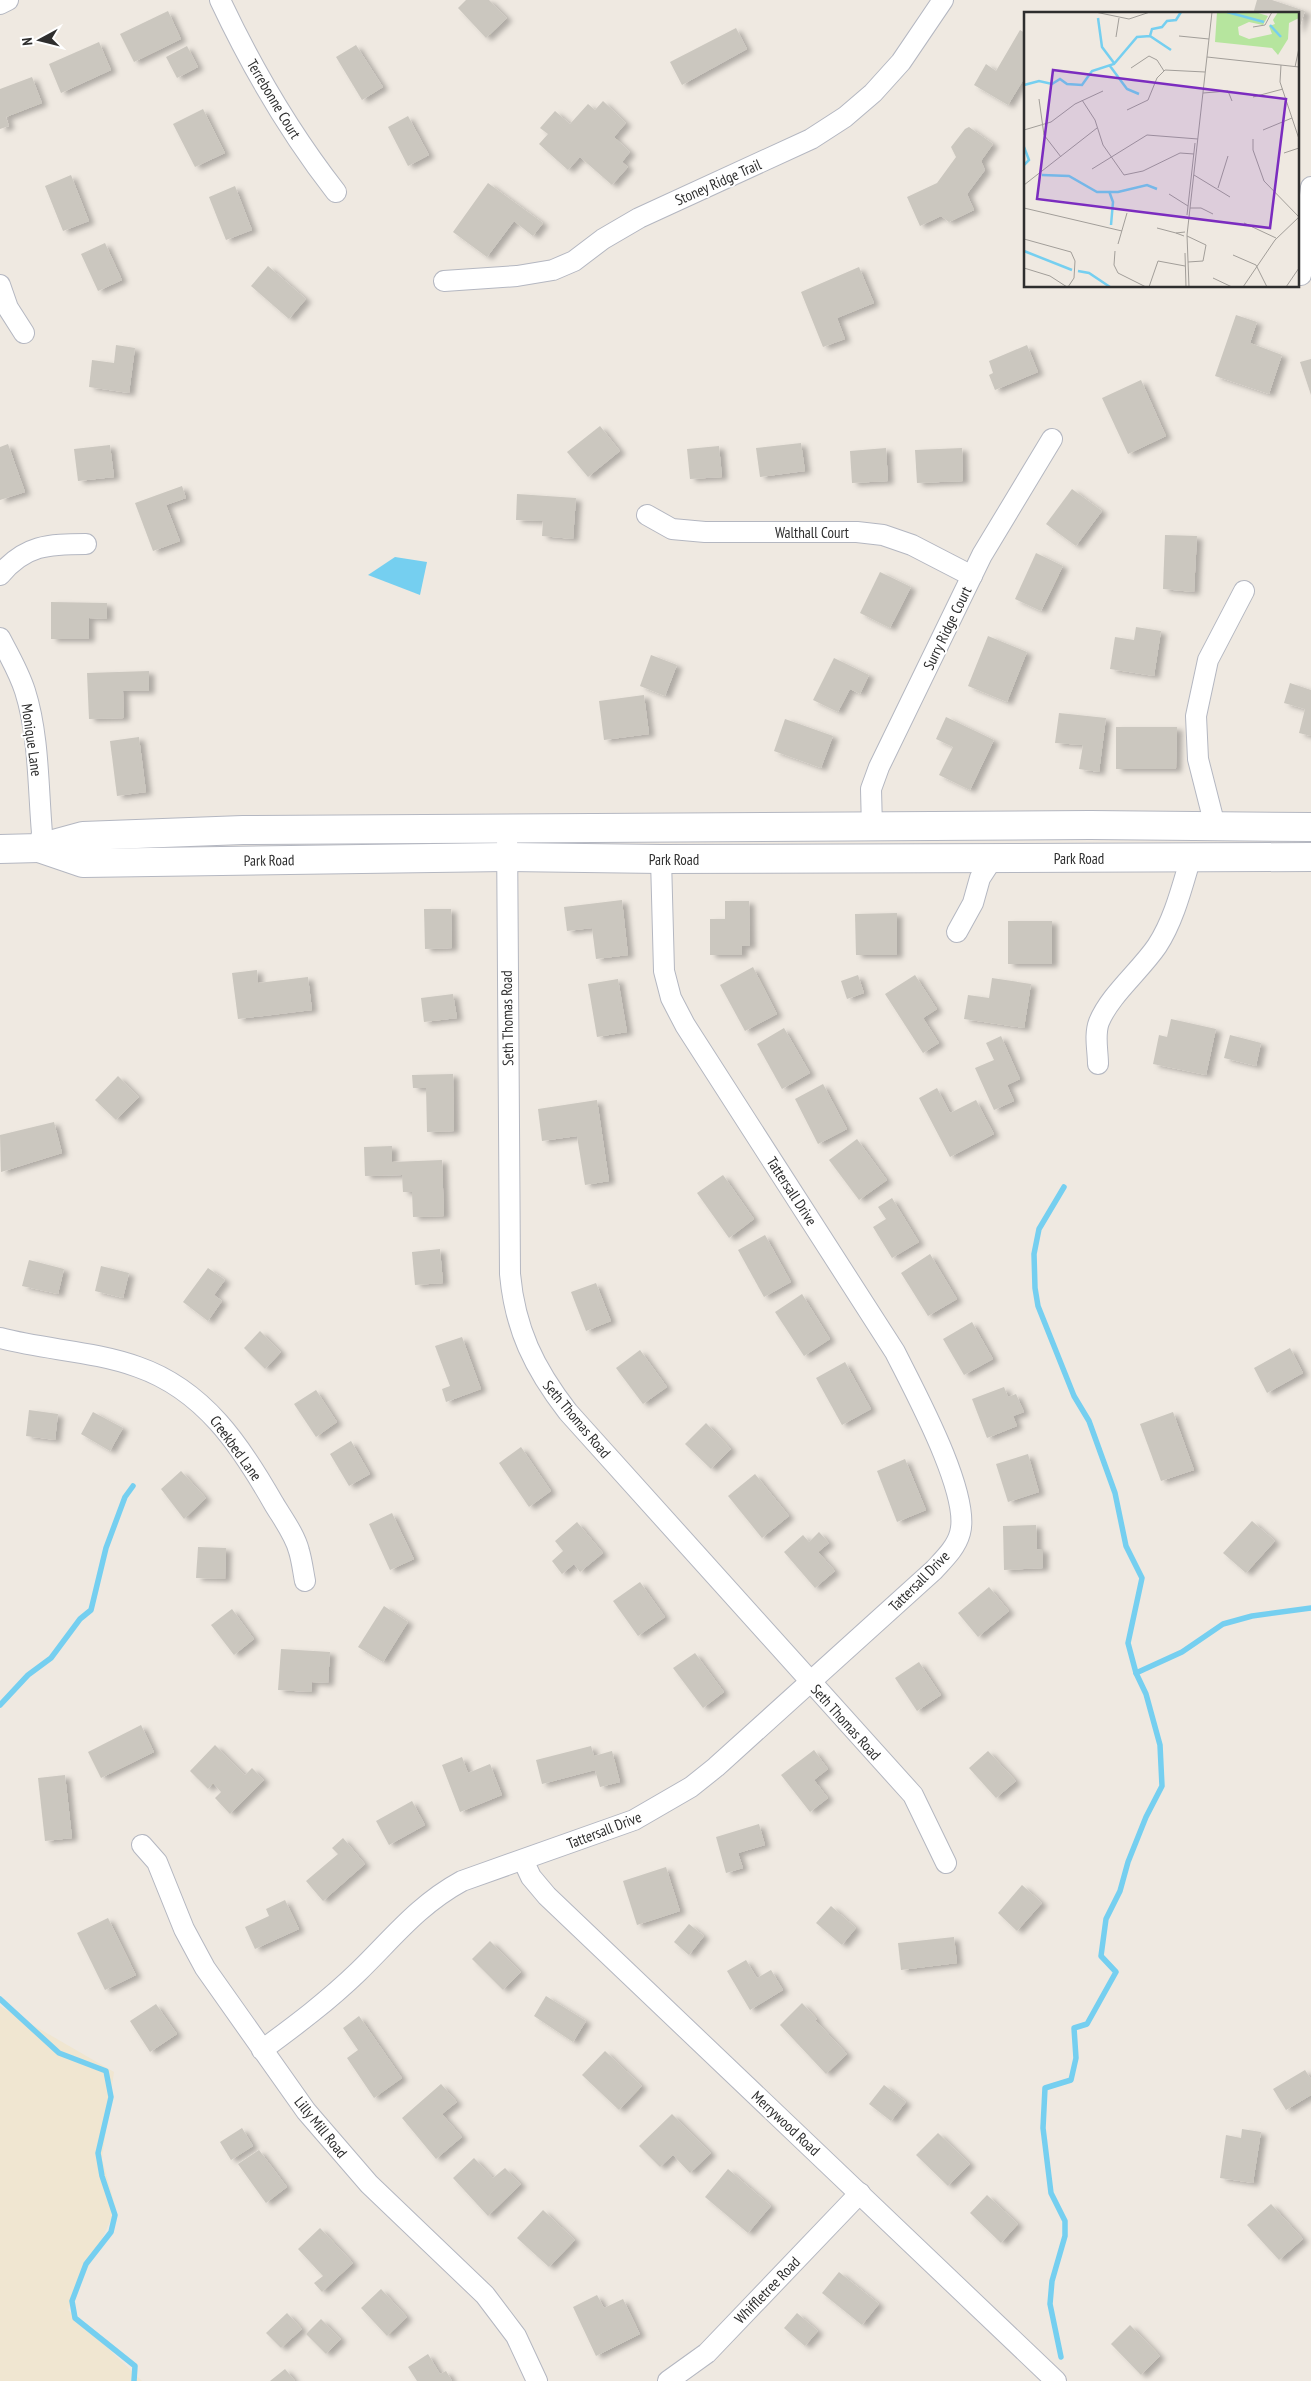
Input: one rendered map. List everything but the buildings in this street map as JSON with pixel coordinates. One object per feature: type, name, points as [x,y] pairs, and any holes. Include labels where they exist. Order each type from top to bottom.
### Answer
[{"type":"main road","name":"Park Road","points":[[0,849],[39,848],[83,836],[243,830],[872,828],[1090,825],[1311,827]]},
{"type":"main road","name":"Park Road","points":[[39,848],[84,863],[506,857],[661,859],[1311,857]]},
{"type":"street","points":[[0,4],[8,0]]},
{"type":"street","name":"Terrebonne Court","points":[[220,0],[279,112],[336,192]]},
{"type":"street","name":"Stoney Ridge Trail","points":[[444,281],[517,276],[553,270],[574,261],[602,240],[639,218],[811,139],[845,117],[873,92],[901,62],[943,0]]},
{"type":"street","points":[[1301,275],[1311,186]]},
{"type":"street","points":[[0,285],[8,308],[24,333]]},
{"type":"street","name":"Surry Ridge Court","points":[[872,828],[871,789],[879,767],[972,576],[1000,523],[1052,438]]},
{"type":"street","name":"Walthall Court","points":[[647,515],[672,530],[705,532],[856,532],[883,535],[912,545],[972,576]]},
{"type":"street","points":[[0,576],[11,562],[34,548],[60,544],[86,544]]},
{"type":"street","points":[[1215,826],[1198,759],[1196,716],[1208,660],[1244,590]]},
{"type":"street","name":"Monique Lane","points":[[0,638],[14,663],[28,706],[34,744],[41,818],[42,833],[39,848]]},
{"type":"street","name":"Seth Thomas Road","points":[[506,828],[510,1274],[518,1323],[530,1354],[546,1384],[568,1412],[913,1795],[946,1863]]},
{"type":"street","points":[[957,932],[973,903],[980,878],[993,858]]},
{"type":"street","points":[[1098,1064],[1097,1036],[1099,1023],[1108,1007],[1158,945],[1172,917],[1191,858]]},
{"type":"street","name":"Tattersall Drive","points":[[262,2050],[321,2006],[427,1902],[462,1881],[634,1820],[690,1787],[716,1767],[934,1570],[953,1548],[961,1526],[960,1502],[924,1408],[895,1352],[685,1025],[671,998],[662,957],[661,859]]},
{"type":"street","name":"Creekbed Lane","points":[[0,1338],[31,1346],[114,1360],[138,1367],[154,1373],[190,1395],[220,1422],[262,1484],[294,1538],[299,1550],[305,1581]]},
{"type":"street","name":"Lilly Mill Road","points":[[142,1845],[157,1862],[184,1929],[206,1968],[306,2111],[339,2152],[369,2184],[496,2308],[516,2336],[537,2381]]},
{"type":"street","name":"Merrywood Road","points":[[523,1860],[531,1877],[547,1896],[1056,2381]]},
{"type":"street","name":"Whiffletree Road","points":[[668,2381],[707,2353],[860,2194]]},
{"type":"shaded area","points":[[0,2006],[114,2072],[102,2159],[116,2209],[68,2310],[142,2381],[0,2381]]},
{"type":"water","points":[[395,557],[427,562],[420,595],[368,575]]},
{"type":"waterway","points":[[1061,2357],[1050,2304],[1052,2281],[1065,2236],[1065,2221],[1051,2193],[1043,2128],[1045,2088],[1071,2080],[1076,2058],[1074,2028],[1087,2024],[1116,1972],[1101,1956],[1106,1919],[1120,1891],[1128,1862],[1146,1817],[1162,1786],[1160,1745],[1146,1694],[1136,1673],[1128,1643],[1142,1578],[1126,1546],[1115,1493],[1089,1421],[1074,1396],[1038,1306],[1035,1288],[1034,1254],[1039,1229],[1064,1187]]},
{"type":"waterway","points":[[0,1705],[28,1675],[51,1658],[80,1619],[91,1610],[106,1548],[125,1497],[133,1486]]},
{"type":"waterway","points":[[1136,1673],[1182,1652],[1223,1624],[1252,1616],[1311,1608]]},
{"type":"waterway","points":[[0,1999],[59,2053],[106,2071],[111,2097],[98,2153],[102,2176],[115,2215],[111,2232],[86,2264],[72,2301],[75,2318],[135,2366],[134,2381]]}]
